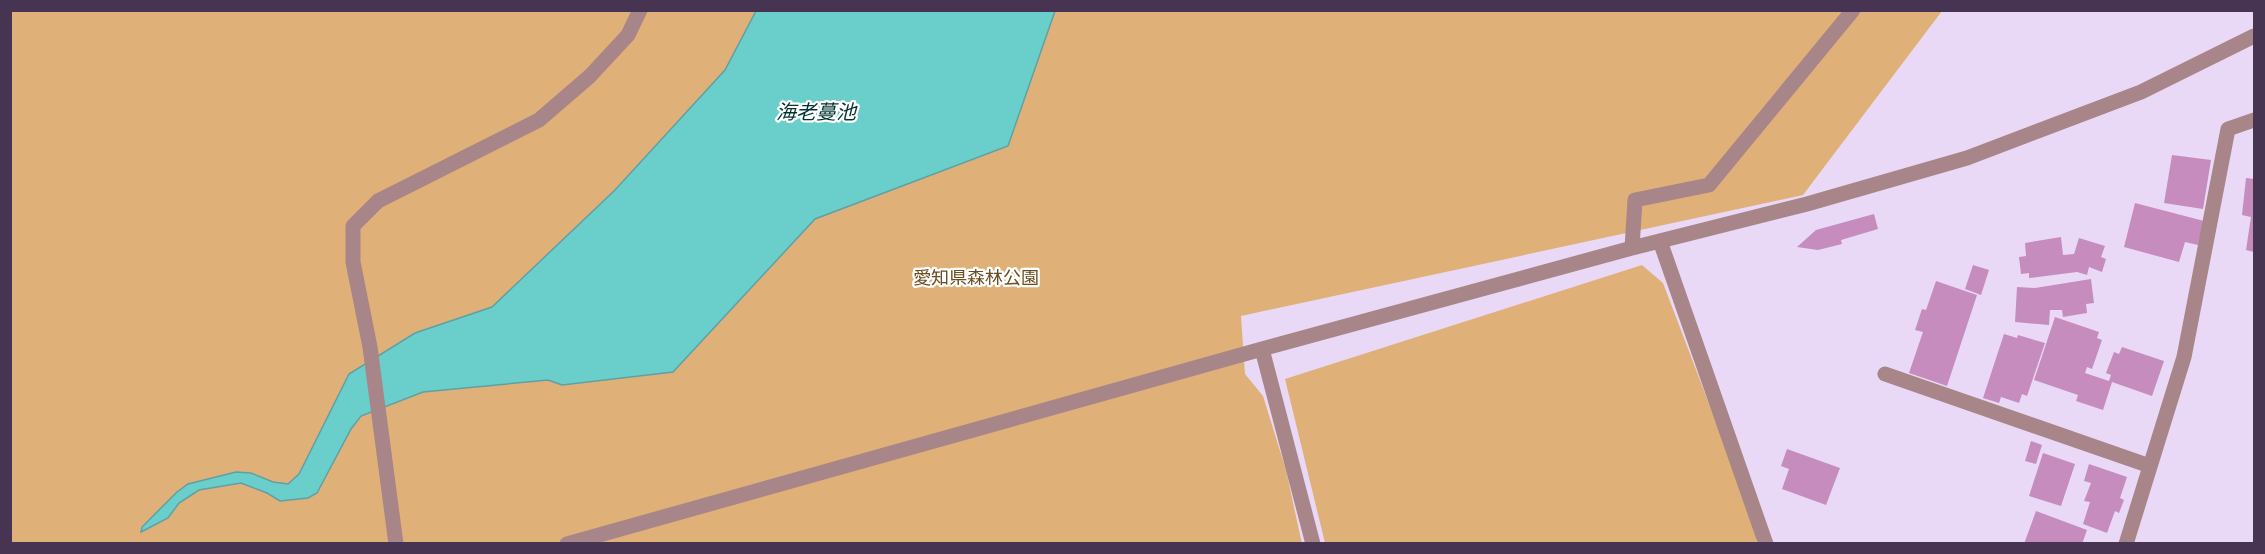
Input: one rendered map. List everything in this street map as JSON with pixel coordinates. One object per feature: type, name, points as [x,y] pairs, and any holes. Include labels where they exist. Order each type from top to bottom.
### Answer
[{"type":"street","points":[[396,543],[370,347],[353,262],[353,226],[378,201],[539,120],[598,68],[628,35],[640,10]]},
{"type":"street","points":[[1632,248],[1635,200],[1709,185],[1853,10]]},
{"type":"street","points":[[567,543],[1262,349],[1632,248],[1807,204],[1967,158],[2141,92],[2254,36]]},
{"type":"street","points":[[2128,543],[2184,357],[2228,129],[2254,120]]},
{"type":"street","points":[[1660,241],[1766,543]]},
{"type":"street","points":[[1262,349],[1313,543]]},
{"type":"street","points":[[1885,374],[2150,466]]},
{"type":"green space","name":"愛知県森林公園","points":[[10,11],[1942,11],[1803,195],[1241,316],[1245,374],[1263,396],[1286,470],[1302,544],[11,543]]},
{"type":"green space","points":[[1642,265],[1663,283],[1754,522],[1757,543],[1325,543],[1285,379]]},
{"type":"water","name":"海老蔓池","points":[[756,11],[1055,11],[1008,146],[815,219],[673,372],[562,385],[548,380],[423,392],[361,416],[351,429],[317,493],[308,498],[280,501],[267,493],[241,483],[199,490],[179,503],[168,518],[141,532],[142,527],[188,484],[236,472],[251,473],[273,482],[288,484],[299,474],[349,374],[415,333],[492,307],[615,190],[725,70]]},
{"type":"building","points":[[2172,155],[2211,160],[2203,209],[2164,203]]},
{"type":"building","points":[[2246,178],[2254,179],[2254,252],[2246,250],[2251,217],[2242,215]]},
{"type":"building","points":[[2135,203],[2204,221],[2198,245],[2185,242],[2179,262],[2124,247]]},
{"type":"building","points":[[1874,214],[1878,229],[1841,240],[1842,244],[1818,250],[1797,247],[1816,230]]},
{"type":"building","points":[[2061,237],[2063,255],[2074,254],[2079,238],[2105,246],[2101,257],[2106,259],[2102,272],[2089,267],[2087,275],[2077,272],[2029,278],[2029,273],[2021,274],[2019,257],[2026,256],[2025,243]]},
{"type":"building","points":[[1973,265],[1989,270],[1981,295],[1965,289]]},
{"type":"building","points":[[2091,279],[2094,303],[2086,304],[2087,313],[2063,317],[2062,310],[2050,310],[2049,325],[2015,322],[2017,287],[2035,288]]},
{"type":"building","points":[[1936,281],[1977,295],[1947,386],[1909,373],[1923,332],[1915,330],[1922,309],[1926,310]]},
{"type":"building","points":[[2055,317],[2099,332],[2097,338],[2102,340],[2092,369],[2087,367],[2085,373],[2109,381],[2111,375],[2106,373],[2114,352],[2119,354],[2122,347],[2164,361],[2152,396],[2112,382],[2103,410],[2076,401],[2078,395],[2034,380]]},
{"type":"building","points":[[2004,334],[2017,338],[2018,335],[2045,343],[2027,396],[2022,394],[2019,403],[2001,397],[1999,403],[1983,398]]},
{"type":"building","points":[[2031,441],[2042,445],[2036,464],[2025,461]]},
{"type":"building","points":[[1787,449],[1840,468],[1826,505],[1782,489],[1789,469],[1781,466]]},
{"type":"building","points":[[2043,453],[2075,464],[2061,506],[2029,496]]},
{"type":"building","points":[[2089,464],[2127,477],[2120,498],[2124,500],[2119,513],[2115,511],[2107,533],[2083,524],[2090,502],[2084,501],[2091,483],[2084,481]]},
{"type":"building","points":[[2036,511],[2087,530],[2082,544],[2024,544]]}]
